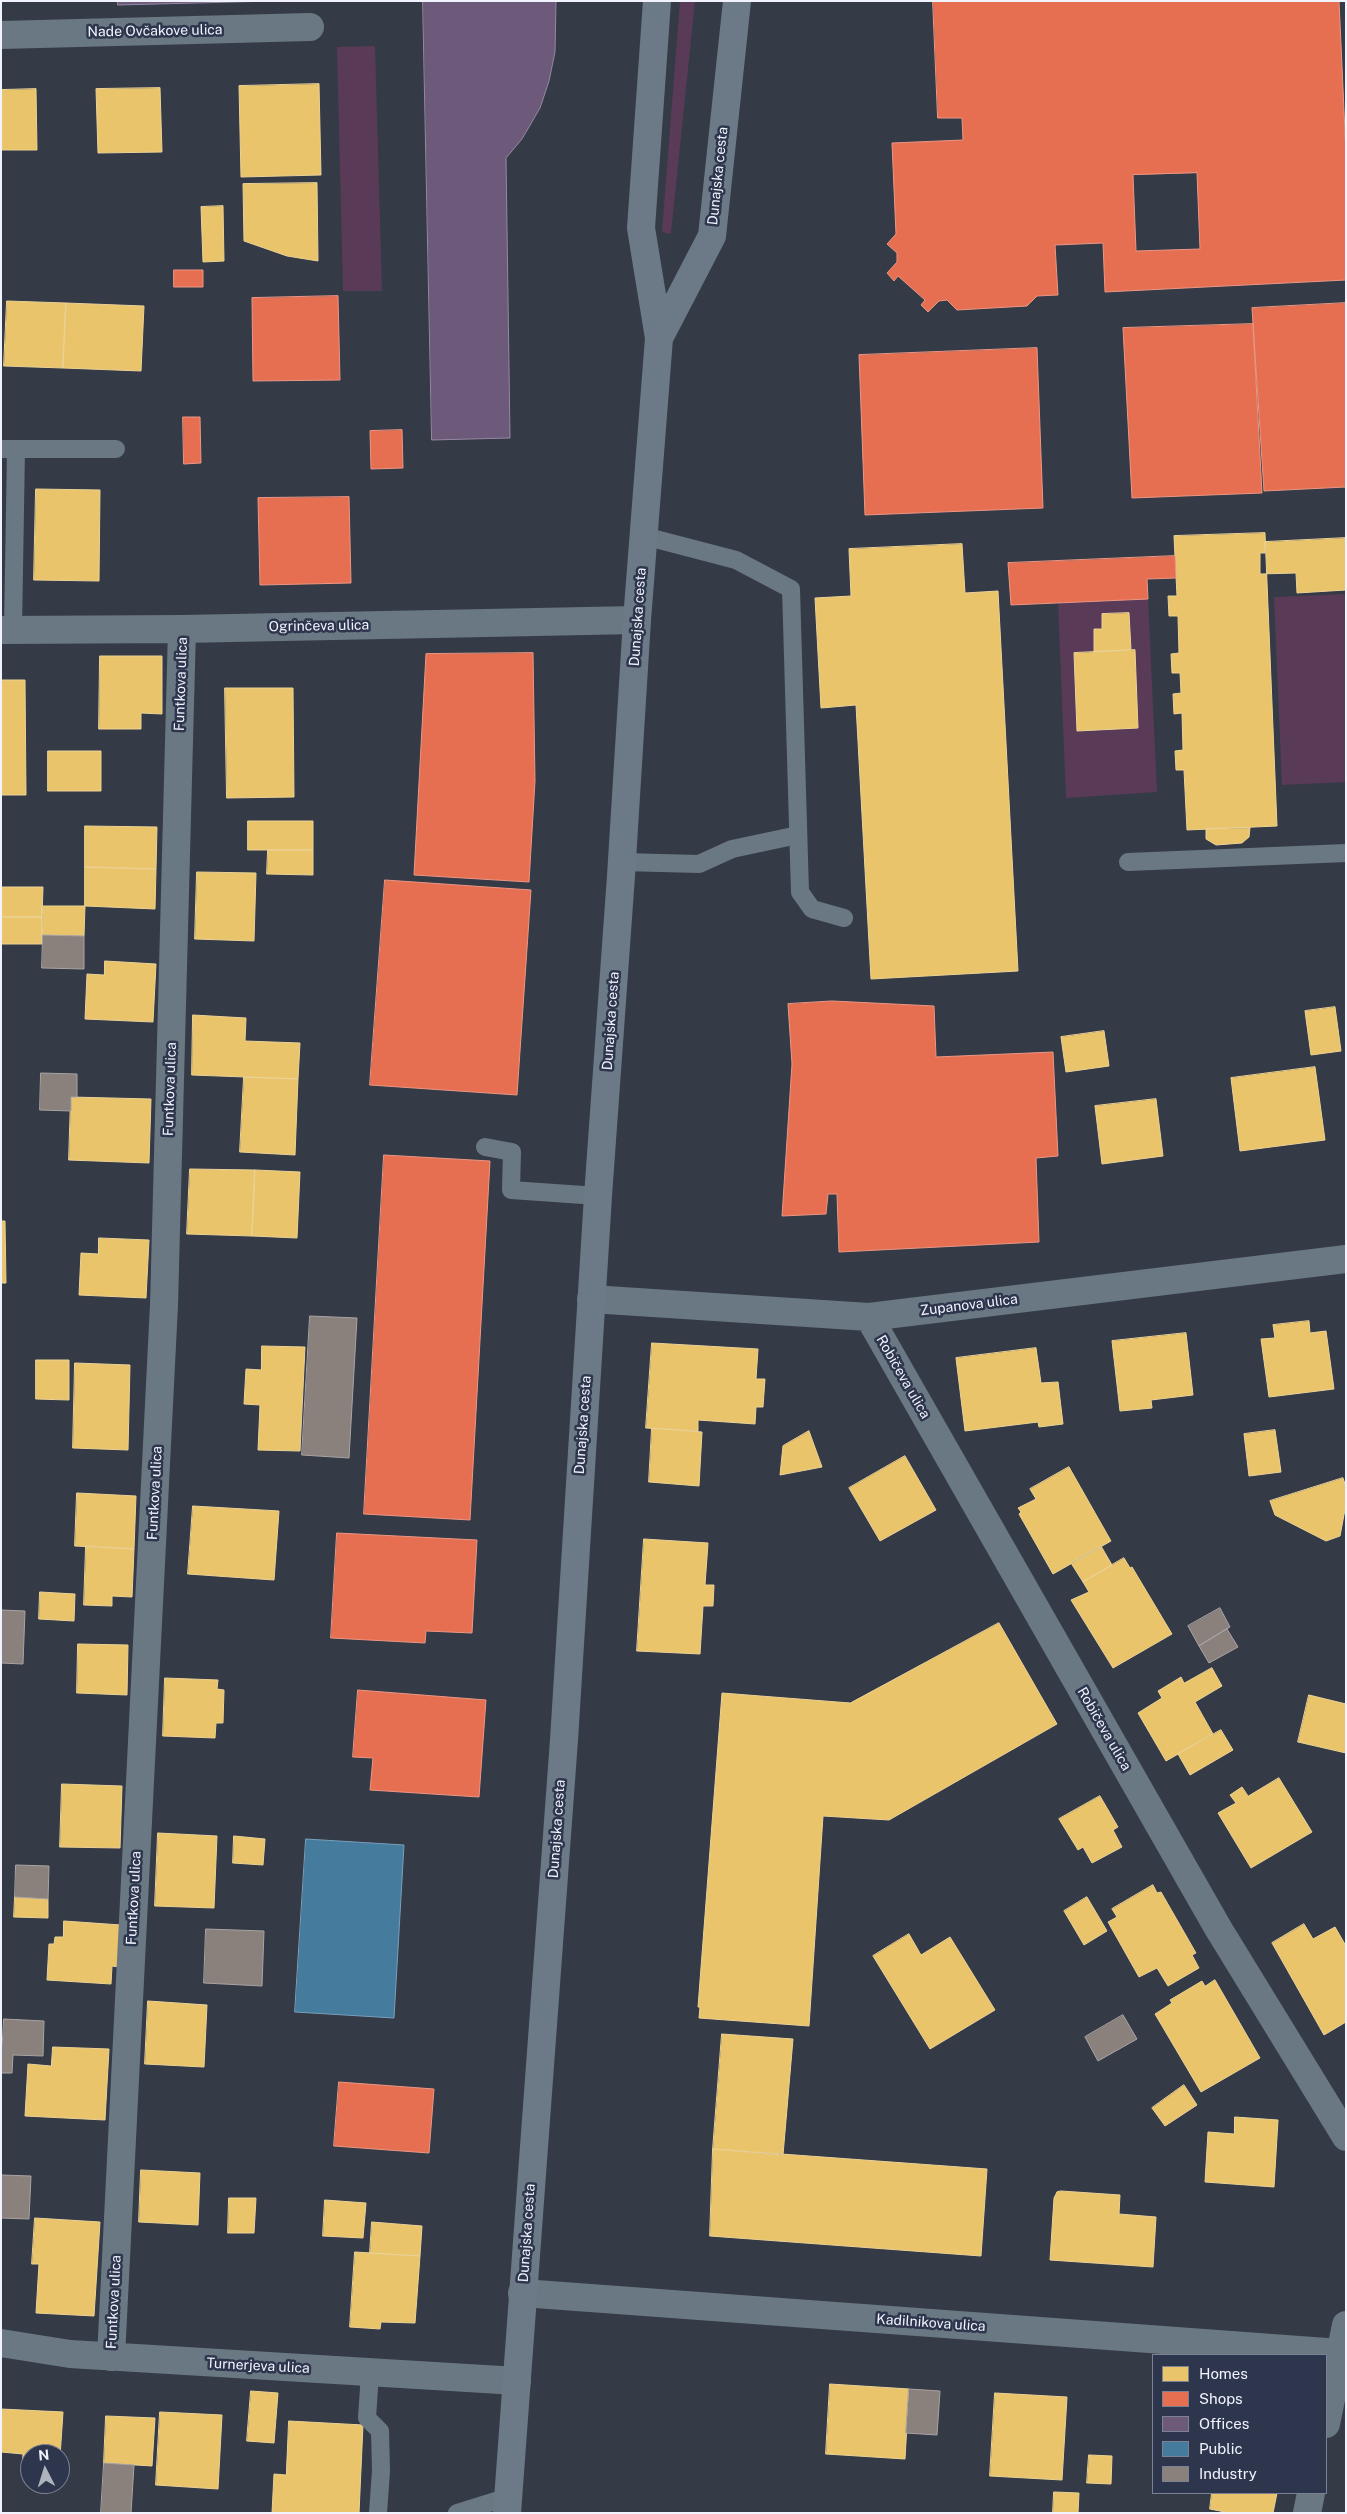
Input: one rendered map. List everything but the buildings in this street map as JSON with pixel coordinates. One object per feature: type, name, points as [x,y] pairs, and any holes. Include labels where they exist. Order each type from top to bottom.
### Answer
[{"type":"main road","name":"Dunajska cesta","points":[[508,2505],[563,1749],[637,620],[659,338],[641,228],[657,1]]},
{"type":"main road","name":"Dunajska cesta","points":[[659,338],[712,236],[737,1]]},
{"type":"street","name":"Nade Ovčakove ulica","points":[[1,35],[310,27]]},
{"type":"street","name":"Ogrinčeva ulica","points":[[7,630],[182,629],[637,620]]},
{"type":"street","name":"Funtkova ulica","points":[[111,2357],[164,1305],[182,629]]},
{"type":"street","name":"Zupanova ulica","points":[[591,1299],[869,1317],[1346,1259]]},
{"type":"street","name":"Robičeva ulica","points":[[869,1317],[1218,1928],[1346,2137]]},
{"type":"street","name":"Kadilnikova ulica","points":[[522,2293],[1340,2353]]},
{"type":"street","points":[[1327,2419],[1346,2325]]},
{"type":"street","name":"Turnerjeva ulica","points":[[1,2342],[70,2354],[516,2381]]},
{"type":"street","points":[[1307,2513],[1311,2494]]},
{"type":"lane","points":[[7,630],[9,449],[116,449]]},
{"type":"lane","points":[[644,536],[736,560],[791,589],[800,892],[812,909],[844,918]]},
{"type":"lane","points":[[622,862],[699,864],[732,849],[798,835]]},
{"type":"lane","points":[[1128,862],[1346,853]]},
{"type":"lane","points":[[484,1147],[512,1152],[511,1190],[598,1196]]},
{"type":"lane","points":[[370,2373],[367,2418],[380,2432],[381,2470],[378,2513]]},
{"type":"lane","points":[[457,2513],[508,2505]]},
{"type":"shaded area","points":[[680,1],[695,1],[671,233],[667,234],[662,231]]},
{"type":"shaded area","points":[[375,46],[382,291],[343,291],[337,47]]},
{"type":"shaded area","points":[[1346,594],[1346,782],[1282,785],[1274,597]]},
{"type":"shaded area","points":[[1148,599],[1157,792],[1066,798],[1058,602]]}]
